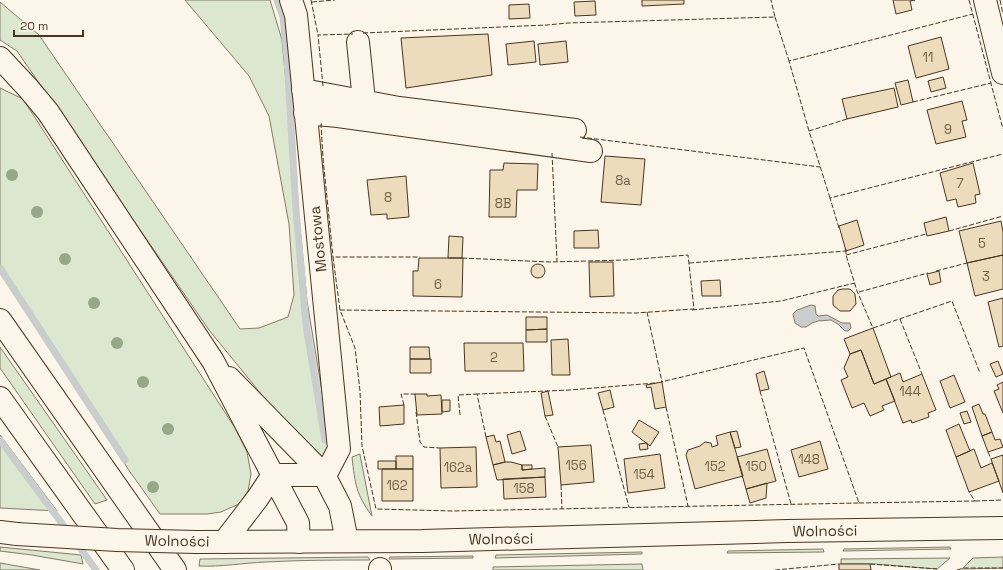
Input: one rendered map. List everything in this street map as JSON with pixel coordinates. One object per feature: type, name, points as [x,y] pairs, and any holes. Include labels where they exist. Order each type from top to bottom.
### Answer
[{"type":"street","name":"Mostowa","points":[[290,0],[296,15],[339,449],[324,475]]},
{"type":"street","points":[[985,0],[1003,73]]},
{"type":"street","points":[[358,42],[364,101]]},
{"type":"street","points":[[0,58],[48,112],[213,361],[298,523],[299,542]]},
{"type":"street","points":[[0,72],[28,88]]},
{"type":"street","points":[[303,90],[399,108],[575,130]]},
{"type":"street","points":[[305,113],[338,116],[591,151]]},
{"type":"street","points":[[0,320],[175,570]]},
{"type":"street","points":[[213,361],[324,475],[340,506],[347,541]]},
{"type":"street","points":[[0,398],[123,570]]},
{"type":"street","points":[[272,475],[324,475]]},
{"type":"street","points":[[224,542],[257,499],[272,475]]},
{"type":"street","name":"Wolności","points":[[9,533],[117,540],[299,542],[422,541],[738,534],[787,531],[1003,528]]},
{"type":"green space","points":[[185,0],[270,0],[282,40],[307,301],[329,434],[329,451],[324,457],[314,459],[209,330],[17,51],[0,40],[0,2],[39,35],[240,329],[259,328],[288,317],[294,295],[289,224],[269,116],[249,76]]},
{"type":"green space","points":[[0,88],[23,99],[235,428],[247,452],[251,474],[248,491],[239,504],[221,512],[207,514],[160,514],[128,469],[73,378],[0,264]]},
{"type":"green space","points":[[0,347],[107,500],[95,504],[0,368]]},
{"type":"green space","points":[[0,435],[57,511],[0,508]]},
{"type":"green space","points":[[360,454],[372,516],[359,495],[355,482],[352,457]]},
{"type":"green space","points":[[0,547],[81,555],[83,564],[0,551]]},
{"type":"green space","points":[[950,547],[951,549],[843,551],[844,549]]},
{"type":"green space","points":[[823,549],[824,552],[727,553],[728,551]]},
{"type":"green space","points":[[642,552],[642,554],[495,558],[496,555]]},
{"type":"green space","points":[[473,556],[473,558],[389,559],[390,557]]},
{"type":"green space","points":[[368,557],[370,560],[257,562],[199,566],[200,559]]},
{"type":"green space","points":[[1003,557],[1003,568],[962,569],[973,558]]},
{"type":"green space","points":[[950,558],[937,569],[875,564],[841,564],[841,559]]},
{"type":"green space","points":[[0,563],[40,570],[0,570]]},
{"type":"green space","points":[[642,564],[643,570],[493,570],[493,567]]},
{"type":"shaded area","points":[[811,305],[815,306],[816,314],[818,316],[827,315],[842,323],[850,323],[851,328],[848,331],[845,331],[831,320],[818,321],[806,327],[801,327],[795,323],[793,314],[797,310]]},
{"type":"building","points":[[642,0],[684,0],[684,4],[642,6]]},
{"type":"building","points":[[893,0],[915,0],[910,1],[912,10],[896,14]]},
{"type":"building","points":[[595,1],[596,15],[575,16],[574,2]]},
{"type":"building","points":[[529,4],[530,18],[509,19],[509,5]]},
{"type":"building","points":[[488,34],[492,75],[406,88],[401,38]]},
{"type":"building","points":[[941,37],[949,69],[916,78],[908,46]]},
{"type":"building","points":[[534,41],[536,62],[508,65],[506,44]]},
{"type":"building","points":[[566,41],[568,62],[540,65],[538,44]]},
{"type":"building","points":[[943,77],[946,88],[931,92],[928,81]]},
{"type":"building","points":[[908,80],[913,102],[901,105],[895,83]]},
{"type":"building","points":[[894,88],[898,107],[847,119],[842,99]]},
{"type":"building","points":[[962,101],[967,120],[962,121],[966,137],[936,144],[927,110]]},
{"type":"building","points":[[605,156],[645,159],[641,205],[601,202]]},
{"type":"building","points":[[504,163],[538,164],[537,190],[517,190],[516,217],[489,217],[490,170],[503,170]]},
{"type":"building","points":[[973,163],[980,194],[975,195],[976,203],[958,207],[956,199],[947,201],[940,173]]},
{"type":"building","points":[[406,176],[409,217],[387,219],[387,214],[371,215],[367,180]]},
{"type":"building","points":[[946,217],[949,231],[927,236],[924,223]]},
{"type":"building","points":[[857,220],[864,245],[846,251],[839,226]]},
{"type":"building","points":[[1001,221],[1003,232],[1003,255],[967,263],[959,231]]},
{"type":"building","points":[[598,230],[599,248],[574,248],[574,231]]},
{"type":"building","points":[[449,236],[463,237],[462,258],[448,258]]},
{"type":"building","points":[[1003,255],[1003,289],[975,296],[967,263]]},
{"type":"building","points":[[419,258],[463,258],[462,297],[413,296],[413,271],[418,271]]},
{"type":"building","points":[[589,262],[613,262],[614,296],[590,297]]},
{"type":"building","points":[[535,264],[541,264],[545,268],[545,274],[541,278],[535,278],[531,274],[531,268]]},
{"type":"building","points":[[939,271],[941,282],[930,285],[927,274]]},
{"type":"building","points":[[720,280],[721,296],[702,296],[701,281]]},
{"type":"building","points":[[850,289],[855,294],[856,304],[850,311],[840,311],[833,305],[833,296],[838,290]]},
{"type":"building","points":[[1003,298],[1003,346],[999,347],[988,302]]},
{"type":"building","points":[[526,317],[547,317],[547,329],[526,330]]},
{"type":"building","points":[[873,328],[891,377],[874,384],[861,350],[850,354],[844,339]]},
{"type":"building","points":[[547,329],[547,342],[526,342],[526,330]]},
{"type":"building","points":[[568,339],[570,375],[552,375],[551,340]]},
{"type":"building","points":[[464,343],[523,343],[524,371],[465,371]]},
{"type":"building","points":[[410,347],[429,347],[430,359],[410,359]]},
{"type":"building","points":[[861,350],[874,384],[886,379],[895,401],[882,406],[884,410],[870,416],[864,403],[852,408],[841,380],[848,377],[844,368],[850,354]]},
{"type":"building","points":[[410,359],[431,359],[431,373],[410,373]]},
{"type":"building","points":[[998,361],[1003,374],[996,377],[990,364]]},
{"type":"building","points":[[764,371],[769,389],[760,391],[756,374]]},
{"type":"building","points":[[900,373],[903,382],[922,374],[936,410],[928,413],[929,417],[912,423],[911,420],[903,423],[886,379]]},
{"type":"building","points":[[954,375],[965,402],[950,408],[940,381]]},
{"type":"building","points":[[662,382],[666,407],[655,409],[651,387],[647,388],[646,385]]},
{"type":"building","points":[[1003,382],[1003,413],[994,391],[999,389],[997,385]]},
{"type":"building","points":[[610,390],[614,407],[603,410],[598,393]]},
{"type":"building","points":[[548,391],[553,415],[545,416],[541,393]]},
{"type":"building","points":[[415,394],[427,394],[427,396],[441,395],[442,414],[417,415]]},
{"type":"building","points":[[442,400],[450,400],[450,411],[442,412]]},
{"type":"building","points":[[979,404],[983,414],[985,414],[992,432],[982,436],[972,407]]},
{"type":"building","points":[[404,405],[404,424],[380,426],[379,407]]},
{"type":"building","points":[[967,411],[971,422],[964,424],[960,413]]},
{"type":"building","points":[[639,420],[659,432],[650,446],[632,432]]},
{"type":"building","points":[[959,424],[970,451],[956,457],[946,430]]},
{"type":"building","points":[[520,431],[526,450],[512,454],[507,435]]},
{"type":"building","points":[[737,431],[741,447],[735,448],[730,432]]},
{"type":"building","points":[[730,432],[743,476],[695,489],[686,455],[688,450],[700,446],[705,442],[711,443],[712,447],[718,445],[716,436]]},
{"type":"building","points":[[992,432],[995,440],[1000,439],[1003,447],[988,452],[982,436]]},
{"type":"building","points":[[494,435],[496,442],[500,441],[505,462],[493,465],[486,437]]},
{"type":"building","points":[[820,441],[828,469],[799,477],[791,450]]},
{"type":"building","points":[[647,443],[648,449],[640,450],[639,444]]},
{"type":"building","points":[[591,445],[594,482],[561,485],[558,447]]},
{"type":"building","points":[[476,447],[477,487],[441,488],[440,448]]},
{"type":"building","points":[[767,449],[776,481],[746,489],[737,457]]},
{"type":"building","points":[[974,449],[981,468],[992,463],[999,481],[969,492],[956,457]]},
{"type":"building","points":[[660,454],[665,488],[628,493],[624,459]]},
{"type":"building","points":[[1003,455],[1003,493],[991,459]]},
{"type":"building","points":[[396,456],[413,456],[413,469],[396,469]]},
{"type":"building","points":[[378,461],[396,461],[396,469],[378,469]]},
{"type":"building","points":[[505,462],[522,465],[522,470],[545,468],[545,477],[497,480],[493,465]]},
{"type":"building","points":[[522,465],[532,465],[532,469],[522,470]]},
{"type":"building","points":[[382,469],[413,469],[413,501],[382,501]]},
{"type":"building","points":[[545,477],[546,497],[504,499],[503,479]]},
{"type":"building","points":[[767,483],[766,498],[750,503],[746,489]]},
{"type":"building","points":[[839,564],[870,564],[871,570],[839,570]]},
{"type":"waterway","points":[[277,0],[283,17],[287,58],[296,210],[306,325],[325,440]]},
{"type":"waterway","points":[[0,268],[125,460]]},
{"type":"waterway","points":[[0,440],[69,533]]},
{"type":"waterway","points":[[75,541],[96,570]]},
{"type":"fence","points":[[311,0],[318,35]]},
{"type":"fence","points":[[312,2],[335,0]]},
{"type":"fence","points":[[363,33],[568,23],[775,17],[771,0]]},
{"type":"fence","points":[[969,0],[1003,129]]},
{"type":"fence","points":[[1000,0],[1003,14]]},
{"type":"fence","points":[[809,131],[789,61],[973,14]]},
{"type":"fence","points":[[775,17],[789,61]]},
{"type":"fence","points":[[323,86],[318,35],[353,34]]},
{"type":"fence","points":[[913,102],[991,83]]},
{"type":"fence","points":[[830,198],[809,131],[847,119]]},
{"type":"fence","points":[[322,124],[323,158],[333,257]]},
{"type":"fence","points":[[580,137],[820,167]]},
{"type":"fence","points":[[552,153],[557,261]]},
{"type":"fence","points":[[839,228],[830,198],[1003,154]]},
{"type":"fence","points":[[949,231],[1003,216]]},
{"type":"fence","points":[[846,255],[926,234]]},
{"type":"fence","points":[[846,249],[846,255],[857,291],[873,328],[952,301],[980,373]]},
{"type":"fence","points":[[689,263],[846,251]]},
{"type":"fence","points":[[462,258],[549,262],[626,260],[688,255],[694,309],[636,313],[340,310],[355,348],[360,391],[362,446],[376,509],[452,511],[859,503],[804,348],[661,382]]},
{"type":"fence","points":[[340,310],[333,257],[420,257]]},
{"type":"fence","points":[[936,271],[967,263]]},
{"type":"fence","points":[[859,292],[928,273]]},
{"type":"fence","points":[[692,310],[781,301],[855,283]]},
{"type":"fence","points":[[647,312],[662,382]]},
{"type":"fence","points":[[900,319],[922,374]]},
{"type":"fence","points":[[486,437],[477,394],[570,390],[655,383]]},
{"type":"fence","points":[[760,391],[791,504]]},
{"type":"fence","points":[[404,405],[401,394],[415,394],[415,396]]},
{"type":"fence","points":[[460,415],[458,395],[477,394]]},
{"type":"fence","points":[[666,407],[688,506]]},
{"type":"fence","points":[[603,410],[629,507]]},
{"type":"fence","points":[[416,412],[420,442],[424,447],[440,448]]},
{"type":"fence","points":[[545,416],[558,447]]},
{"type":"fence","points":[[988,452],[991,459]]},
{"type":"fence","points":[[561,485],[562,509]]},
{"type":"fence","points":[[859,503],[975,501],[969,492]]},
{"type":"fence","points":[[975,501],[1003,500]]},
{"type":"fence","points":[[775,570],[839,564]]},
{"type":"fence","points":[[870,564],[937,569]]},
{"type":"fence","points":[[957,570],[964,568],[1003,568]]}]
